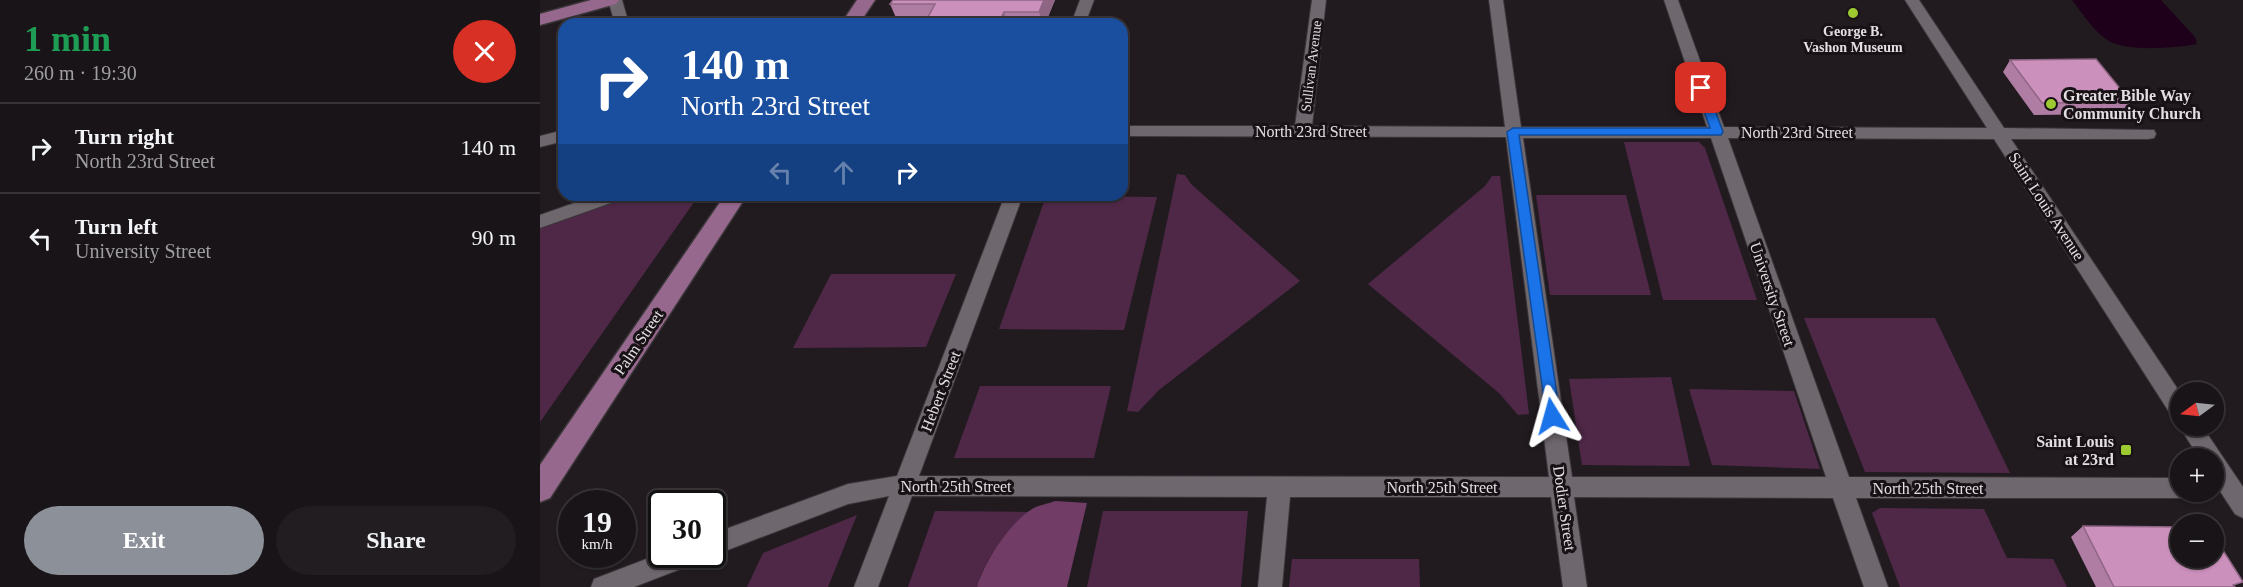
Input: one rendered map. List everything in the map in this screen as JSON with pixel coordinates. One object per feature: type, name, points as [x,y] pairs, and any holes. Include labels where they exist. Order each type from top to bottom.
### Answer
[{"type":"main road","points":[[854,18],[866,0]]},
{"type":"main road","points":[[540,20],[603,1]]},
{"type":"main road","name":"Palm Street","points":[[540,489],[732,201]]},
{"type":"street","points":[[1080,18],[1087,0]]},
{"type":"street","name":"Sullivan Avenue","points":[[1303,131],[1318,0]]},
{"type":"street","name":"Dodier Street","points":[[1496,0],[1575,587]]},
{"type":"street","name":"University Street","points":[[1671,0],[1876,587]]},
{"type":"street","name":"Saint Louis Avenue","points":[[1912,0],[2170,395]]},
{"type":"street","points":[[603,1],[617,18]]},
{"type":"street","name":"North 23rd Street","points":[[1128,131],[2148,134]]},
{"type":"street","points":[[540,142],[558,137]]},
{"type":"street","points":[[540,222],[599,201]]},
{"type":"street","name":"Hebert Street","points":[[866,587],[1012,201]]},
{"type":"street","points":[[2224,479],[2233,493]]},
{"type":"street","name":"North 25th Street","points":[[726,540],[848,494],[887,486],[2170,488]]},
{"type":"street","points":[[1270,587],[1279,487]]},
{"type":"street","points":[[603,587],[653,568]]},
{"type":"shaded area","points":[[2072,0],[2161,0],[2195,37],[2197,44],[2139,48],[2117,44],[2099,33]]},
{"type":"shaded area","points":[[1624,142],[1699,142],[1705,148],[1757,300],[1663,300]]},
{"type":"shaded area","points":[[1177,174],[1185,175],[1191,184],[1300,281],[1159,390],[1138,412],[1127,411]]},
{"type":"shaded area","points":[[1492,176],[1500,176],[1529,414],[1518,415],[1499,393],[1368,284],[1485,186]]},
{"type":"shaded area","points":[[1536,195],[1626,195],[1651,295],[1550,295]]},
{"type":"shaded area","points":[[1128,197],[1157,197],[1124,330],[999,329],[1044,201],[1128,201]]},
{"type":"shaded area","points":[[614,201],[695,201],[540,422],[540,228]]},
{"type":"shaded area","points":[[831,274],[956,274],[926,347],[793,348]]},
{"type":"shaded area","points":[[1804,318],[1935,318],[2010,473],[1865,472]]},
{"type":"shaded area","points":[[1671,377],[1690,466],[1582,465],[1569,379]]},
{"type":"shaded area","points":[[980,386],[1111,386],[1094,458],[954,458]]},
{"type":"shaded area","points":[[1689,389],[1794,391],[1820,469],[1712,465]]},
{"type":"shaded area","points":[[1055,501],[1087,503],[1067,587],[977,587],[985,566],[1015,524],[1037,506]]},
{"type":"shaded area","points":[[1880,508],[1984,509],[2007,558],[2053,559],[2067,587],[1900,587],[1872,513]]},
{"type":"shaded area","points":[[935,511],[1030,512],[991,555],[977,587],[908,587]]},
{"type":"shaded area","points":[[1103,511],[1248,511],[1241,587],[1087,587]]},
{"type":"shaded area","points":[[857,515],[828,587],[747,587],[763,553]]},
{"type":"shaded area","points":[[1292,559],[1419,559],[1420,587],[1289,587]]},
{"type":"building","points":[[893,0],[1044,0],[1039,12],[1004,12],[1001,18],[928,18],[935,4],[890,4]]},
{"type":"building","points":[[2096,59],[2131,102],[2042,103],[2010,60]]},
{"type":"building","points":[[2083,526],[2170,527],[2170,568],[2224,568],[2224,552],[2243,582],[2233,585],[2235,587],[2114,587]]},
{"type":"place","name":"George B. Vashon Museum","points":[[1853,13]]},
{"type":"place","name":"Greater Bible Way Community Church","points":[[2051,104]]},
{"type":"place","name":"Saint Louis at 23rd","points":[[2126,450]]},
{"type":"route","points":[[1552,416],[1513,132],[1717,132],[1701,88]]}]
